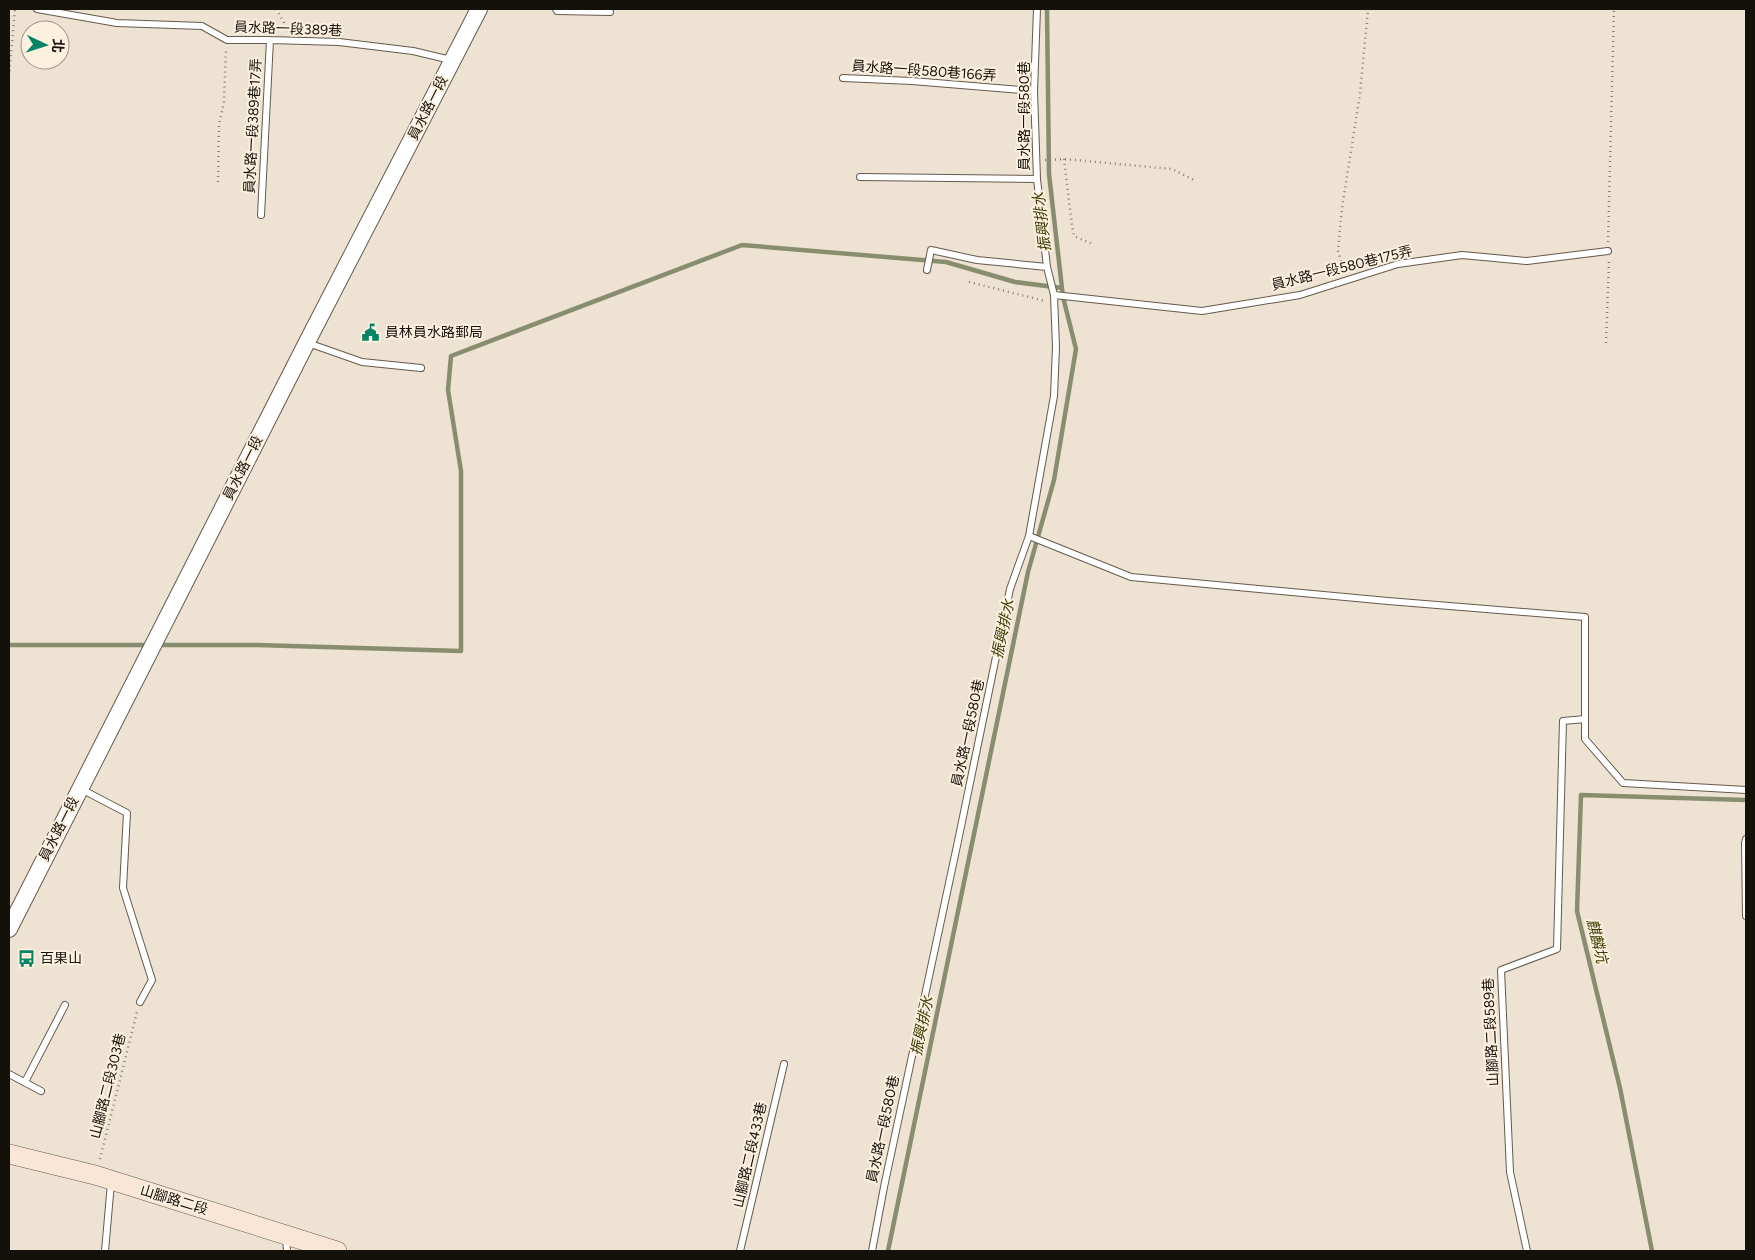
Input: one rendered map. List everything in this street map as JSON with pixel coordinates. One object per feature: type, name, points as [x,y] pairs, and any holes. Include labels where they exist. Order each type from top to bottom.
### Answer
[{"type":"main road","name":"山腳路二段","points":[[9,1154],[103,1178],[286,1243],[337,1251]]},
{"type":"street","name":"員水路一段","points":[[9,929],[307,342],[479,9]]},
{"type":"lane","name":"員水路一段389巷","points":[[37,9],[117,23],[202,26],[227,40],[339,42],[413,51],[453,60]]},
{"type":"lane","points":[[556,9],[557,11],[610,12]]},
{"type":"lane","name":"員水路一段580巷","points":[[872,1251],[1010,589],[1029,536],[1054,396],[1056,347],[1054,295],[1047,267],[1036,160],[1034,91],[1037,9]]},
{"type":"lane","name":"員水路一段389巷17弄","points":[[261,214],[270,40]]},
{"type":"lane","name":"員水路一段580巷166弄","points":[[843,78],[1034,91]]},
{"type":"lane","points":[[860,177],[1037,179]]},
{"type":"lane","points":[[927,270],[931,250],[977,260],[1047,267]]},
{"type":"lane","name":"員水路一段580巷175弄","points":[[1054,295],[1202,311],[1300,295],[1398,264],[1462,255],[1527,261],[1608,251]]},
{"type":"lane","points":[[307,342],[362,362],[421,368]]},
{"type":"lane","points":[[1029,536],[1132,577],[1585,617],[1585,739],[1623,783],[1746,790]]},
{"type":"lane","name":"山腳路二段589巷","points":[[1527,1251],[1510,1172],[1501,970],[1557,949],[1564,721],[1585,718]]},
{"type":"lane","points":[[80,789],[127,812],[123,888],[152,980],[140,1002]]},
{"type":"lane","points":[[1746,839],[1746,916]]},
{"type":"lane","points":[[25,1082],[65,1005]]},
{"type":"lane","name":"山腳路二段433巷","points":[[740,1251],[784,1064]]},
{"type":"lane","points":[[9,1074],[41,1091]]},
{"type":"lane","points":[[103,1178],[105,1251]]},
{"type":"path","points":[[9,76],[15,9]]},
{"type":"path","points":[[276,9],[296,41]]},
{"type":"path","points":[[1346,280],[1338,251],[1342,208],[1360,94],[1368,9]]},
{"type":"path","points":[[1606,343],[1614,9]]},
{"type":"path","points":[[218,182],[218,125],[224,102],[227,40]]},
{"type":"path","points":[[1036,160],[1064,159],[1172,169],[1194,180]]},
{"type":"path","points":[[1064,159],[1074,236],[1092,244]]},
{"type":"path","points":[[969,282],[1054,303]]},
{"type":"path","name":"山腳路二段303巷","points":[[103,1178],[140,1002]]},
{"type":"waterway","name":"振興排水","points":[[888,1251],[1028,572],[1054,480],[1076,349],[1063,297],[1049,174],[1047,9]]},
{"type":"waterway","points":[[158,645],[257,645],[461,651],[461,471],[448,390],[451,356],[742,245],[946,262],[1015,282],[1062,288]]},
{"type":"waterway","points":[[9,645],[150,645]]},
{"type":"waterway","name":"麒麟坑","points":[[1652,1251],[1620,1088],[1577,911],[1581,795],[1746,800]]},
{"type":"place","name":"員林員水路郵局","points":[[371,332]]},
{"type":"place","name":"百果山","points":[[26,958]]}]
